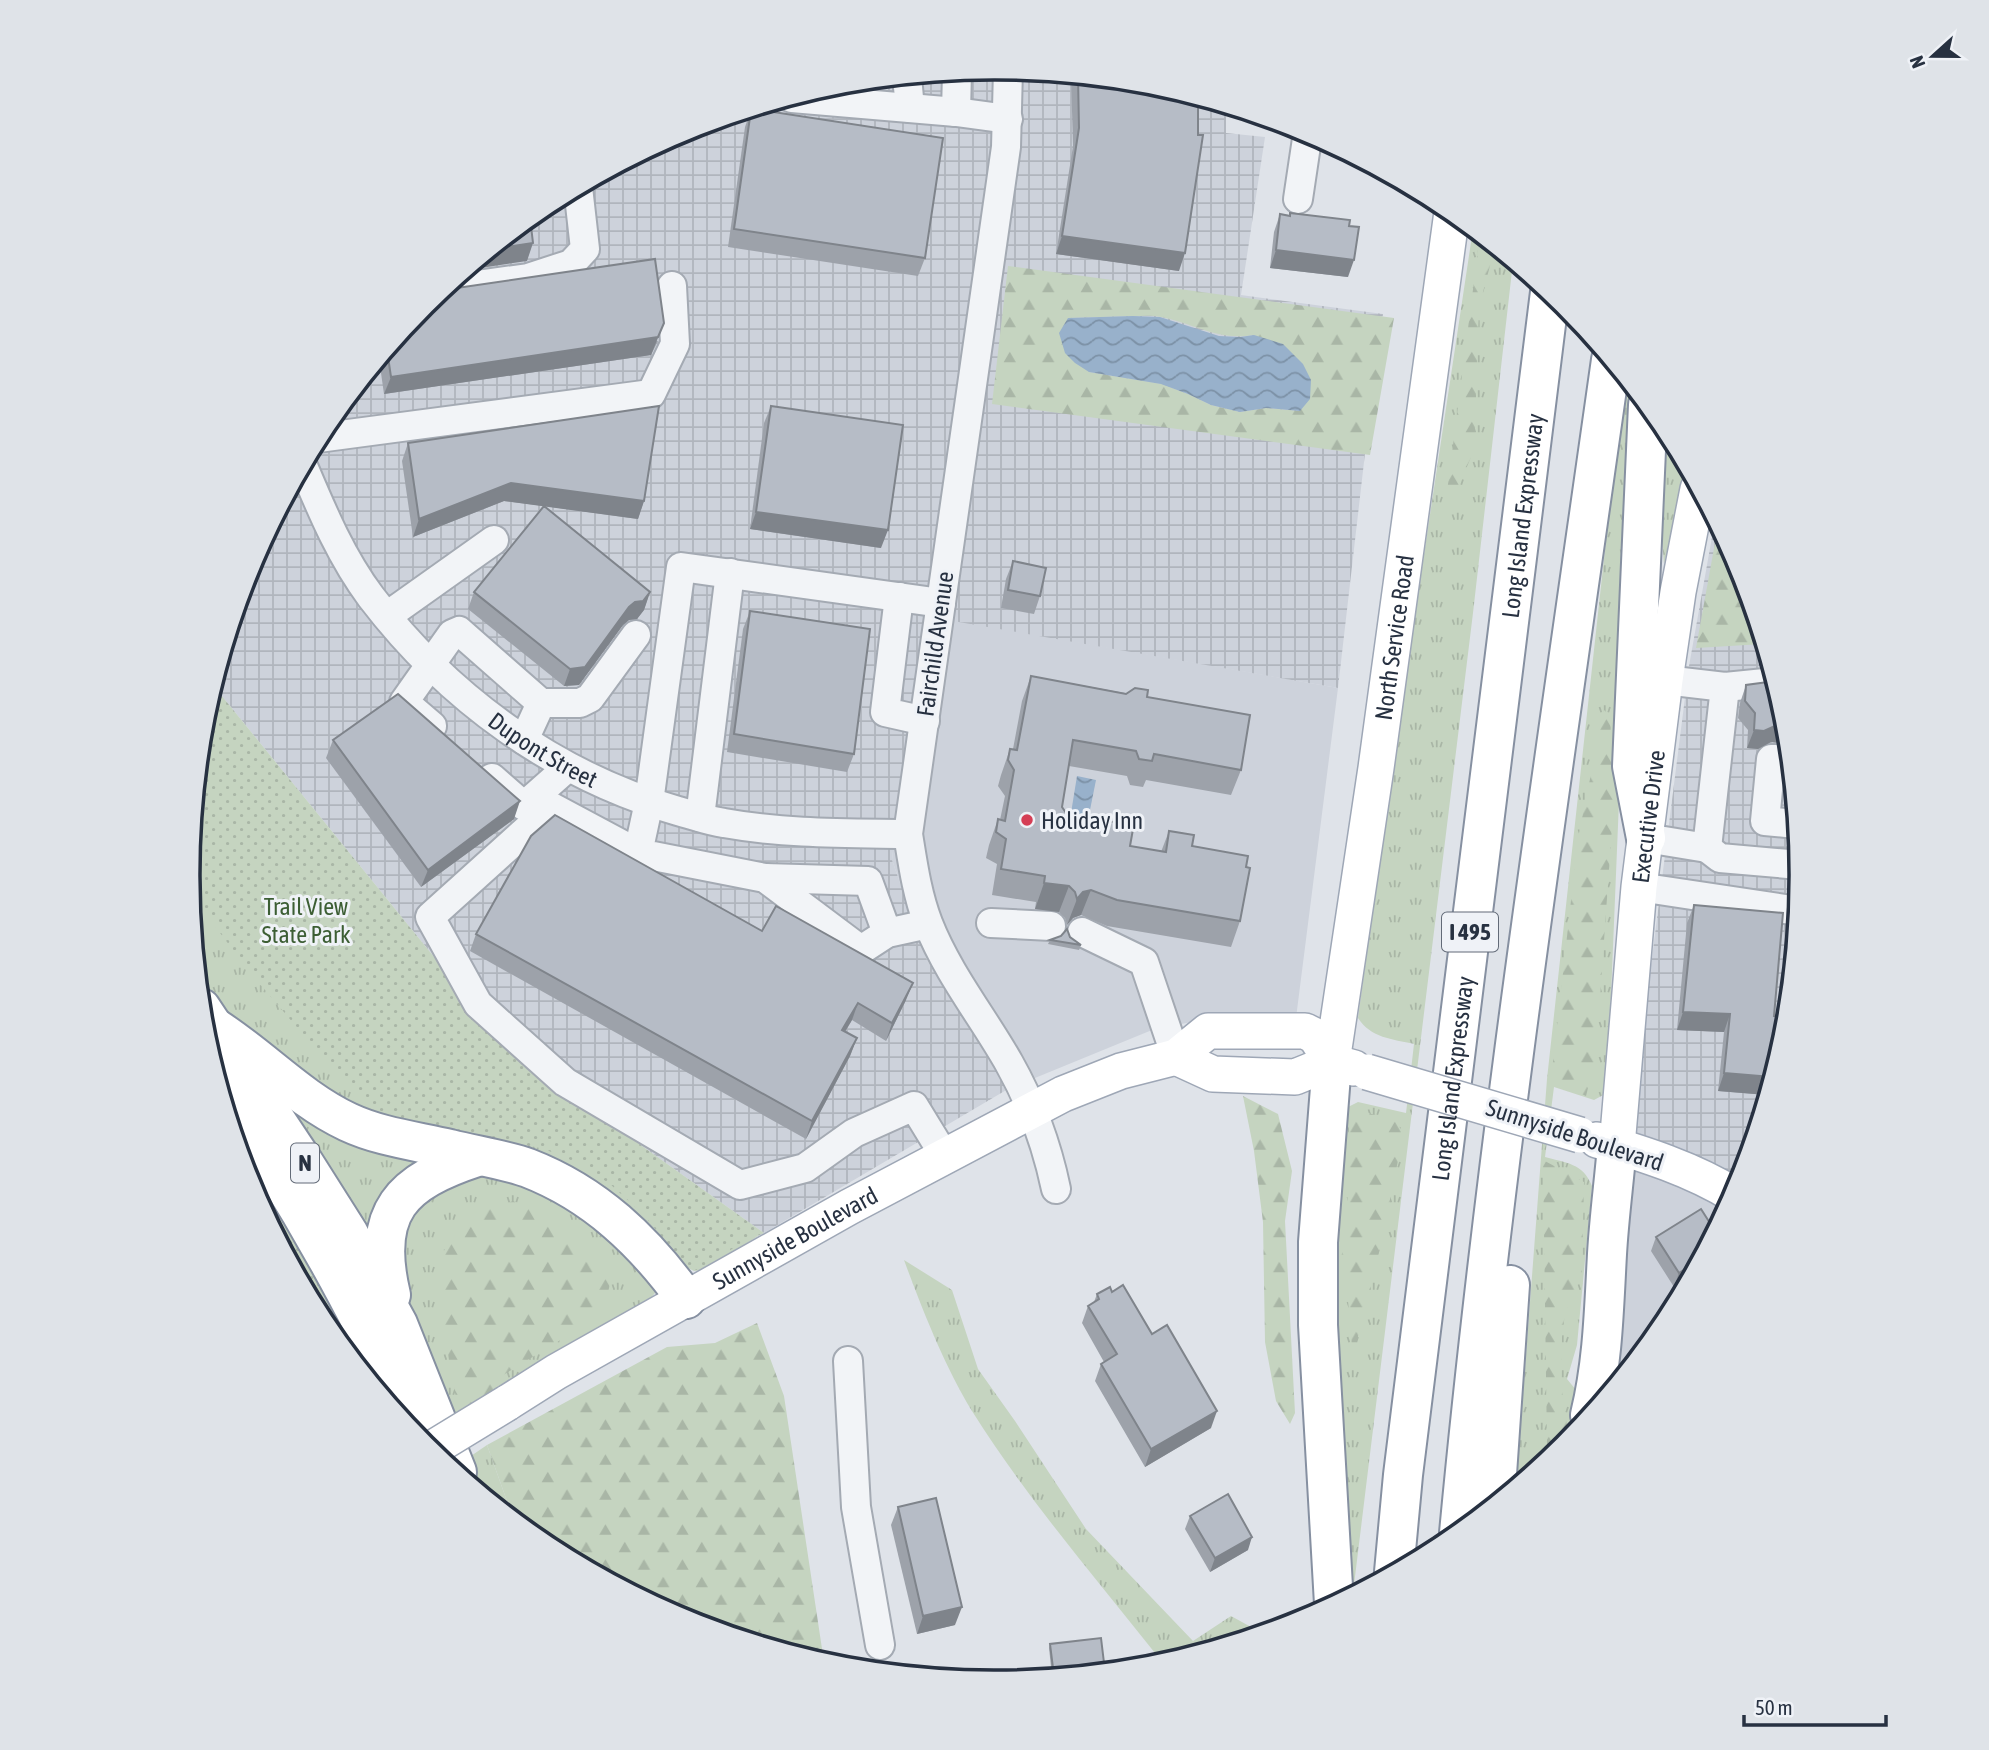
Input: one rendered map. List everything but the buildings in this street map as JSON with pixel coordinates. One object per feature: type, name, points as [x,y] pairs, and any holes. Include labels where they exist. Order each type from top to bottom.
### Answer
[{"type":"highway","name":"Long Island Expressway","points":[[1395,1561],[1403,1475],[1548,306]]},
{"type":"highway","name":"I 495","points":[[1460,1518],[1515,1039],[1609,372]]},
{"type":"highway","points":[[1646,838],[1632,766],[1647,423]]},
{"type":"highway","points":[[214,1023],[308,1099],[345,1121],[397,1139],[526,1167],[576,1191],[600,1206],[631,1233],[686,1299]]},
{"type":"highway","name":"N","points":[[215,1028],[342,1223],[398,1324],[449,1452]]},
{"type":"highway","points":[[1333,1594],[1318,1325],[1318,1242],[1350,1067]]},
{"type":"highway","name":"N","points":[[235,1108],[311,1228],[369,1336],[397,1399]]},
{"type":"highway","points":[[1601,1389],[1617,1146]]},
{"type":"highway","points":[[398,1324],[386,1272],[387,1228],[394,1212],[413,1186],[430,1175],[477,1157]]},
{"type":"highway","points":[[1496,1490],[1513,1254],[1498,1182]]},
{"type":"main road","name":"North Service Road","points":[[1350,1067],[1376,768],[1450,225]]},
{"type":"main road","name":"Executive Drive","points":[[1617,1146],[1639,887],[1665,680],[1695,502]]},
{"type":"main road","name":"Sunnyside Boulevard","points":[[440,1444],[556,1372],[944,1155],[1063,1094],[1121,1071],[1176,1058],[1208,1031],[1305,1031],[1315,1036],[1350,1067],[1654,1158],[1724,1189]]},
{"type":"street","points":[[956,112],[957,81]]},
{"type":"street","name":"Fairchild Avenue","points":[[1008,81],[1006,147],[908,834],[915,880],[929,924],[949,966],[1010,1065],[1049,1154],[1056,1189]]},
{"type":"street","points":[[908,85],[910,108]]},
{"type":"street","points":[[823,100],[1008,119]]},
{"type":"street","points":[[1298,199],[1306,144]]},
{"type":"street","points":[[461,287],[528,278],[571,264],[585,249],[579,198]]},
{"type":"street","points":[[333,436],[650,394],[675,344],[672,286]]},
{"type":"street","name":"Dupont Street","points":[[307,476],[328,525],[370,595],[417,652],[490,717],[568,767],[649,803],[722,823],[792,832],[908,834]]},
{"type":"street","points":[[387,616],[494,540]]},
{"type":"street","points":[[639,853],[649,803],[681,567],[941,603]]},
{"type":"street","points":[[700,817],[730,573]]},
{"type":"street","points":[[899,597],[885,712],[925,721]]},
{"type":"street","points":[[568,767],[524,807],[404,702],[452,634],[459,631],[541,703],[580,703],[590,698],[636,635]]},
{"type":"street","points":[[1665,680],[1725,687],[1765,682]]},
{"type":"street","points":[[1707,848],[1725,687]]},
{"type":"street","points":[[524,740],[541,703]]},
{"type":"street","points":[[1780,761],[1765,821],[1787,823]]},
{"type":"street","points":[[887,933],[868,881],[765,878],[639,853],[552,807],[430,916],[478,1004],[565,1082],[740,1185],[805,1168],[854,1133],[914,1106],[944,1155]]},
{"type":"street","points":[[1646,838],[1707,848],[1720,858],[1789,864]]},
{"type":"street","points":[[765,878],[861,950],[887,933],[929,924]]},
{"type":"street","points":[[1639,887],[1788,909]]},
{"type":"street","points":[[991,923],[1051,926]]},
{"type":"street","points":[[1082,932],[1144,962],[1176,1058]]},
{"type":"street","points":[[848,1361],[856,1507],[880,1645]]},
{"type":"shaded area","points":[[995,80],[1046,82],[1098,87],[1200,108],[1226,116],[1226,133],[1265,137],[1241,295],[1383,314],[1338,688],[924,616],[892,860],[927,960],[1008,1089],[764,1233],[513,1054],[221,695],[242,620],[260,571],[282,524],[306,478],[364,391],[433,313],[511,245],[553,214],[643,162],[690,141],[789,108],[891,87]]},
{"type":"shaded area","points":[[1712,535],[1747,620],[1774,720],[1782,771],[1789,875],[1782,979],[1774,1030],[1762,1081],[1729,1180],[1624,1141],[1637,1076],[1689,666]]},
{"type":"shaded area","points":[[924,615],[1338,688],[1296,1018],[1211,1018],[1152,1030],[1008,1089],[927,960],[892,860]]},
{"type":"shaded area","points":[[1624,1141],[1725,1188],[1683,1272],[1625,1359],[1604,1384]]},
{"type":"green space","points":[[1471,240],[1512,273],[1473,613],[1352,1585],[1336,1340],[1341,1119],[1348,1107],[1358,1102],[1406,1113],[1414,1044],[1376,1034],[1358,1018],[1392,767]]},
{"type":"green space","points":[[1479,246],[1492,257],[1479,307],[1474,450],[1443,523]]},
{"type":"green space","points":[[1008,266],[1394,318],[1370,455],[992,404]],"holes":[[[1151,316],[1174,320],[1218,334],[1254,335],[1300,411],[1266,408],[1240,412],[1211,405],[1162,384],[1089,372],[1068,318]]]},
{"type":"green space","points":[[1623,388],[1631,399],[1629,558],[1607,1093],[1594,1100],[1554,1087],[1545,1157],[1579,1168],[1592,1186],[1577,1345],[1567,1379],[1576,1390],[1570,1423],[1517,1473],[1547,1079]]},
{"type":"green space","points":[[1663,447],[1684,480],[1664,564],[1658,490]]},
{"type":"green space","points":[[1715,542],[1729,571],[1755,645],[1696,648]]},
{"type":"green space","name":"Trail View State Park","points":[[221,695],[513,1054],[764,1233],[696,1270],[685,1264],[641,1212],[610,1184],[578,1163],[544,1149],[490,1137],[412,1125],[369,1107],[249,971],[201,908],[202,823],[207,771]]},
{"type":"green space","points":[[1604,710],[1610,716],[1614,798],[1596,1055],[1586,1096],[1551,1080],[1578,838]]},
{"type":"green space","points":[[201,894],[498,1126],[595,1167],[729,1240],[758,1236],[705,1270],[694,1271],[684,1266],[634,1211],[595,1183],[544,1153],[371,1125],[238,1027],[209,991]]},
{"type":"green space","points":[[278,1086],[427,1153],[365,1236]]},
{"type":"green space","points":[[1243,1096],[1278,1114],[1292,1171],[1285,1221],[1295,1413],[1290,1424],[1276,1401],[1265,1342],[1263,1222],[1254,1151]]},
{"type":"green space","points":[[1351,1109],[1397,1120],[1403,1136],[1382,1239],[1353,1357],[1347,1289],[1341,1260],[1348,1211],[1346,1162]]},
{"type":"green space","points":[[1543,1160],[1584,1182],[1582,1273],[1565,1314],[1562,1337],[1561,1382],[1567,1425],[1547,1445]]},
{"type":"green space","points":[[494,1172],[600,1220],[655,1281],[655,1293],[646,1304],[449,1421],[393,1273],[416,1190]]},
{"type":"green space","points":[[269,1198],[297,1242],[338,1322],[306,1272]]},
{"type":"green space","points":[[513,1201],[556,1219],[587,1246],[612,1275],[603,1314],[500,1377],[496,1393],[459,1415],[439,1303],[441,1255],[468,1216]]},
{"type":"green space","points":[[904,1260],[952,1290],[978,1369],[1086,1529],[1193,1641],[1231,1616],[1251,1627],[1155,1653],[1040,1508],[994,1444],[962,1394],[926,1318]]},
{"type":"green space","points":[[757,1323],[784,1396],[822,1650],[739,1627],[690,1609],[597,1563],[553,1536],[507,1502],[487,1445],[667,1347],[715,1343]]},
{"type":"green space","points":[[487,1445],[507,1502],[475,1476],[468,1458]]},
{"type":"water","points":[[1160,317],[1219,336],[1254,335],[1283,344],[1303,364],[1311,380],[1310,399],[1300,411],[1266,408],[1240,412],[1211,405],[1161,384],[1089,372],[1065,353],[1059,333],[1068,318]]},
{"type":"water","points":[[1077,776],[1096,780],[1089,815],[1071,813]]},
{"type":"place","name":"Holiday Inn","points":[[1027,820]]}]
